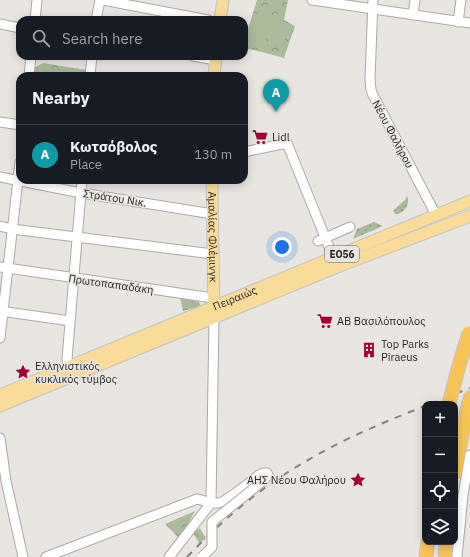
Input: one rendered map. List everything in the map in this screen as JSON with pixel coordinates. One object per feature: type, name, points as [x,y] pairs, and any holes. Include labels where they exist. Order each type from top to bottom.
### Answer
[{"type":"highway","points":[[450,401],[470,329]]},
{"type":"highway","points":[[458,456],[470,398]]},
{"type":"highway","points":[[426,557],[428,545]]},
{"type":"highway","points":[[445,557],[446,545]]},
{"type":"main road","points":[[221,16],[223,0]]},
{"type":"main road","points":[[214,72],[215,60]]},
{"type":"main road","name":"Αμαλίας Φλέμινγκ","points":[[212,184],[214,308]]},
{"type":"main road","name":"Πειραιώς","points":[[0,395],[214,308],[470,201]]},
{"type":"main road","name":"Πειραιώς","points":[[0,406],[214,308],[337,267],[470,216]]},
{"type":"street","points":[[36,16],[38,0]]},
{"type":"street","points":[[97,16],[100,0]]},
{"type":"street","points":[[103,0],[187,16]]},
{"type":"street","points":[[312,0],[373,5],[413,15],[470,24]]},
{"type":"street","points":[[413,15],[414,0]]},
{"type":"street","points":[[458,22],[461,0]]},
{"type":"street","name":"Νέου Φαλήρου","points":[[373,5],[370,79],[371,90],[436,215]]},
{"type":"street","points":[[0,24],[16,27]]},
{"type":"street","points":[[29,72],[31,60]]},
{"type":"street","points":[[90,72],[92,60]]},
{"type":"street","points":[[0,122],[16,125]]},
{"type":"street","points":[[248,151],[287,143],[321,239],[333,257]]},
{"type":"street","name":"Στράτου Νικ.","points":[[0,178],[16,181]]},
{"type":"street","points":[[0,338],[4,268],[12,229],[18,184]]},
{"type":"street","name":"Στράτου Νικ.","points":[[34,184],[213,214]]},
{"type":"street","points":[[69,366],[67,359],[82,184]]},
{"type":"street","points":[[0,226],[12,229],[213,254]]},
{"type":"street","points":[[321,239],[350,227]]},
{"type":"street","name":"Πρωτοπαπαδάκη","points":[[4,268],[74,278],[214,308]]},
{"type":"street","points":[[169,557],[211,503],[214,308]]},
{"type":"street","points":[[2,312],[70,321]]},
{"type":"street","points":[[0,438],[6,480],[22,557]]},
{"type":"street","points":[[456,557],[466,495],[470,455]]},
{"type":"street","points":[[46,557],[196,499],[211,503],[220,503],[259,475],[264,473],[268,474],[266,479],[212,522],[212,547],[202,557]]},
{"type":"green space","points":[[257,0],[288,0],[284,20],[295,26],[284,58],[248,49],[248,29]]},
{"type":"green space","points":[[258,13],[273,18],[265,43],[249,39]]},
{"type":"green space","points":[[275,19],[290,24],[282,49],[267,44]]},
{"type":"green space","points":[[43,63],[86,70],[86,72],[32,72],[32,69]]},
{"type":"green space","points":[[407,196],[408,202],[404,211],[395,214],[393,211],[406,199]]},
{"type":"green space","points":[[374,222],[383,226],[353,239],[357,229]]},
{"type":"green space","points":[[180,298],[199,302],[200,305],[199,307],[183,311]]},
{"type":"green space","points":[[195,511],[180,539],[165,524]]},
{"type":"green space","points":[[200,528],[206,539],[199,543],[193,533]]},
{"type":"railway","points":[[438,401],[470,388]]},
{"type":"railway","points":[[187,557],[227,518],[256,494],[287,473],[347,439],[422,407]]},
{"type":"place","name":"Κωτσόβολος","points":[[276,112]]},
{"type":"place","name":"Lidl","points":[[260,137]]},
{"type":"place","name":"ΑΒ Βασιλόπουλος","points":[[325,321]]},
{"type":"place","name":"Top Parks Piraeus","points":[[369,350]]},
{"type":"place","name":"Ελληνιστικός κυκλικός τύμβος","points":[[23,372]]},
{"type":"place","name":"ΑΗΣ Νέου Φαλήρου","points":[[358,480]]}]
